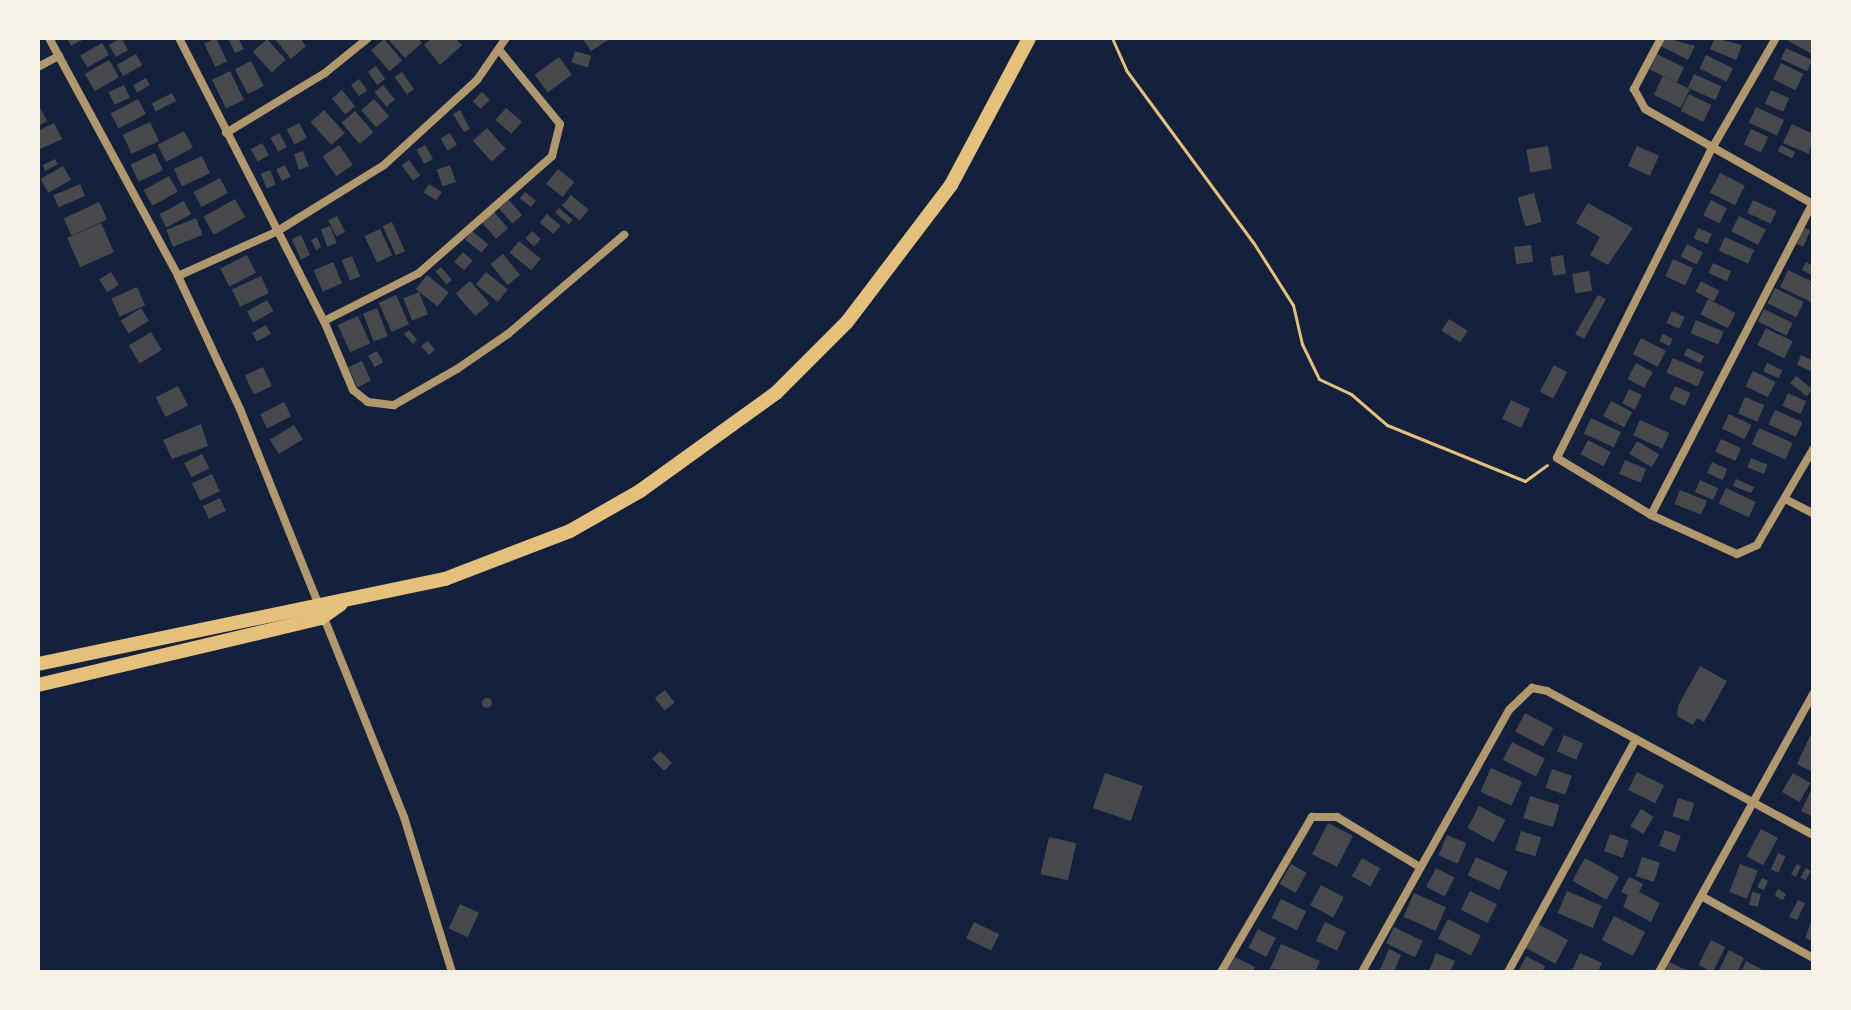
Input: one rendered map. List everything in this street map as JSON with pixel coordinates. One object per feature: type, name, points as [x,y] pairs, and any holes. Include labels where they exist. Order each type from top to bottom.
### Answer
[{"type":"main road","points":[[38,664],[316,603],[341,604],[445,579],[570,531],[640,491],[776,393],[901,256],[951,185],[1029,38]]},
{"type":"main road","points":[[38,685],[321,618],[341,604]]},
{"type":"street","points":[[49,38],[178,276],[240,409],[321,618],[404,817],[452,972]]},
{"type":"street","points":[[226,133],[325,73],[368,38]]},
{"type":"street","points":[[178,276],[276,232],[404,150],[477,80],[500,51],[506,38]]},
{"type":"street","points":[[1651,515],[1813,203],[1652,116],[1634,89],[1661,38]]},
{"type":"street","points":[[1776,38],[1711,150],[1557,458],[1651,515],[1737,554],[1757,545],[1787,500],[1813,449]]},
{"type":"street","points":[[182,39],[226,133],[324,321],[353,390],[368,402],[394,405],[508,334],[624,235]]},
{"type":"street","points":[[324,321],[419,273],[552,156],[560,124],[500,51]]},
{"type":"street","points":[[38,67],[59,56]]},
{"type":"street","points":[[1787,500],[1813,513]]},
{"type":"street","points":[[1362,972],[1522,694],[1532,688],[1547,691],[1813,835]]},
{"type":"street","points":[[1659,972],[1810,705],[1813,694]]},
{"type":"street","points":[[1508,972],[1636,739]]},
{"type":"street","points":[[1221,972],[1312,817],[1337,817],[1420,867]]},
{"type":"street","points":[[1703,897],[1813,958]]},
{"type":"path","points":[[1112,38],[1126,70],[1253,242],[1293,305],[1302,344],[1319,379],[1351,394],[1387,425],[1525,481],[1557,458]]},
{"type":"building","points":[[67,38],[86,38],[71,46]]},
{"type":"building","points":[[121,38],[128,50],[116,57],[109,45]]},
{"type":"building","points":[[216,38],[227,62],[215,67],[204,43]]},
{"type":"building","points":[[228,38],[238,38],[244,49],[235,53]]},
{"type":"building","points":[[274,38],[300,38],[306,46],[291,59]]},
{"type":"building","points":[[387,38],[418,38],[422,43],[405,58]]},
{"type":"building","points":[[432,38],[455,38],[462,45],[440,65],[424,45]]},
{"type":"building","points":[[582,38],[606,38],[608,40],[591,51]]},
{"type":"building","points":[[1665,38],[1695,46],[1688,60],[1661,46]]},
{"type":"building","points":[[1715,38],[1742,45],[1736,60],[1710,49]]},
{"type":"building","points":[[1789,38],[1813,38],[1812,54],[1788,41]]},
{"type":"building","points":[[267,39],[286,60],[272,73],[253,52]]},
{"type":"building","points":[[384,39],[402,60],[390,71],[371,50]]},
{"type":"building","points":[[102,43],[109,55],[87,68],[80,56]]},
{"type":"building","points":[[1786,48],[1812,60],[1807,71],[1781,59]]},
{"type":"building","points":[[575,51],[591,56],[588,67],[571,62]]},
{"type":"building","points":[[136,54],[142,65],[123,76],[117,65]]},
{"type":"building","points":[[1657,54],[1684,67],[1677,82],[1650,69]]},
{"type":"building","points":[[1706,55],[1733,68],[1726,82],[1699,68]]},
{"type":"building","points":[[559,57],[572,75],[548,92],[535,75]]},
{"type":"building","points":[[109,60],[119,77],[95,91],[85,74]]},
{"type":"building","points":[[251,61],[264,86],[248,94],[235,69]]},
{"type":"building","points":[[1781,63],[1803,74],[1796,90],[1773,79]]},
{"type":"building","points":[[376,66],[385,79],[377,85],[368,72]]},
{"type":"building","points":[[230,71],[244,100],[226,109],[212,80]]},
{"type":"building","points":[[402,72],[414,89],[407,94],[395,77]]},
{"type":"building","points":[[1694,74],[1721,86],[1715,100],[1688,88]]},
{"type":"building","points":[[1663,76],[1690,89],[1681,108],[1654,95]]},
{"type":"building","points":[[146,78],[150,85],[137,92],[133,86]]},
{"type":"building","points":[[359,79],[367,90],[359,96],[351,85]]},
{"type":"building","points":[[124,85],[130,98],[115,105],[109,92]]},
{"type":"building","points":[[383,85],[395,100],[386,107],[374,92]]},
{"type":"building","points":[[342,90],[355,106],[345,115],[332,98]]},
{"type":"building","points":[[1771,90],[1789,98],[1783,112],[1765,104]]},
{"type":"building","points":[[482,92],[490,100],[481,109],[473,101]]},
{"type":"building","points":[[172,93],[176,101],[156,111],[152,103]]},
{"type":"building","points":[[1689,94],[1711,105],[1703,122],[1681,111]]},
{"type":"building","points":[[138,99],[146,114],[119,129],[111,114]]},
{"type":"building","points":[[374,99],[389,116],[376,128],[361,110]]},
{"type":"building","points":[[38,104],[47,121],[38,126]]},
{"type":"building","points":[[1756,107],[1784,120],[1777,136],[1749,122]]},
{"type":"building","points":[[506,108],[522,122],[511,134],[496,120]]},
{"type":"building","points":[[324,110],[345,133],[331,145],[311,122]]},
{"type":"building","points":[[460,110],[470,129],[464,132],[453,114]]},
{"type":"building","points":[[355,111],[373,132],[360,144],[341,123]]},
{"type":"building","points":[[150,122],[159,141],[132,154],[123,135]]},
{"type":"building","points":[[54,123],[62,139],[38,150],[38,131]]},
{"type":"building","points":[[299,123],[307,138],[295,145],[287,130]]},
{"type":"building","points":[[1792,124],[1813,134],[1809,154],[1783,143]]},
{"type":"building","points":[[487,128],[506,149],[492,162],[473,141]]},
{"type":"building","points":[[1751,129],[1768,137],[1761,152],[1744,144]]},
{"type":"building","points":[[184,131],[193,148],[166,162],[158,145]]},
{"type":"building","points":[[279,133],[287,147],[278,152],[270,138]]},
{"type":"building","points":[[450,133],[457,145],[447,151],[440,138]]},
{"type":"building","points":[[262,143],[269,155],[258,162],[251,150]]},
{"type":"building","points":[[339,145],[353,165],[336,176],[323,156]]},
{"type":"building","points":[[425,145],[433,159],[424,164],[416,150]]},
{"type":"building","points":[[1781,145],[1795,152],[1792,159],[1778,151]]},
{"type":"building","points":[[1548,146],[1552,169],[1530,172],[1526,150]]},
{"type":"building","points":[[1637,146],[1659,156],[1650,176],[1628,166]]},
{"type":"building","points":[[303,151],[309,166],[299,170],[294,154]]},
{"type":"building","points":[[155,153],[163,170],[139,182],[131,164]]},
{"type":"building","points":[[202,156],[210,173],[182,186],[174,169]]},
{"type":"building","points":[[55,159],[58,164],[45,171],[43,165]]},
{"type":"building","points":[[409,160],[420,175],[413,181],[402,165]]},
{"type":"building","points":[[285,165],[291,177],[282,181],[276,170]]},
{"type":"building","points":[[450,165],[456,182],[443,187],[437,170]]},
{"type":"building","points":[[63,166],[71,180],[48,193],[40,179]]},
{"type":"building","points":[[558,169],[574,182],[562,197],[546,184]]},
{"type":"building","points":[[270,170],[276,185],[267,189],[261,174]]},
{"type":"building","points":[[1720,173],[1745,186],[1735,205],[1710,193]]},
{"type":"building","points":[[169,176],[178,192],[152,206],[144,190]]},
{"type":"building","points":[[220,178],[228,193],[201,207],[194,192]]},
{"type":"building","points":[[80,184],[85,196],[58,207],[53,195]]},
{"type":"building","points":[[429,184],[442,192],[436,200],[424,192]]},
{"type":"building","points":[[525,192],[536,201],[531,207],[520,198]]},
{"type":"building","points":[[1534,193],[1542,222],[1525,226],[1518,197]]},
{"type":"building","points":[[571,195],[589,210],[580,221],[562,206]]},
{"type":"building","points":[[235,199],[245,217],[214,235],[204,216]]},
{"type":"building","points":[[509,200],[522,215],[512,224],[499,209]]},
{"type":"building","points":[[1711,200],[1727,208],[1719,223],[1703,215]]},
{"type":"building","points":[[1753,200],[1777,211],[1771,224],[1747,213]]},
{"type":"building","points":[[184,201],[191,214],[166,227],[159,214]]},
{"type":"building","points":[[99,202],[107,219],[72,236],[64,218]]},
{"type":"building","points":[[1588,203],[1633,228],[1608,265],[1590,255],[1600,237],[1576,223]]},
{"type":"building","points":[[559,208],[573,220],[569,224],[555,213]]},
{"type":"building","points":[[493,211],[508,228],[496,239],[481,221]]},
{"type":"building","points":[[547,214],[561,226],[553,234],[540,222]]},
{"type":"building","points":[[337,216],[345,232],[336,237],[328,221]]},
{"type":"building","points":[[1739,216],[1766,230],[1758,245],[1731,231]]},
{"type":"building","points":[[196,218],[203,235],[173,247],[166,230]]},
{"type":"building","points":[[392,222],[405,251],[396,255],[383,226]]},
{"type":"building","points":[[101,223],[114,252],[80,267],[67,238]]},
{"type":"building","points":[[330,226],[337,243],[327,246],[321,230]]},
{"type":"building","points":[[1803,227],[1810,230],[1803,247],[1796,244]]},
{"type":"building","points":[[1698,228],[1712,234],[1708,244],[1694,238]]},
{"type":"building","points":[[380,229],[392,255],[377,262],[365,236]]},
{"type":"building","points":[[472,231],[488,244],[481,253],[465,240]]},
{"type":"building","points":[[532,231],[541,239],[534,246],[525,238]]},
{"type":"building","points":[[301,235],[310,255],[301,259],[292,239]]},
{"type":"building","points":[[317,237],[321,247],[316,250],[311,240]]},
{"type":"building","points":[[1725,237],[1754,250],[1748,264],[1719,251]]},
{"type":"building","points":[[519,241],[541,259],[531,270],[510,253]]},
{"type":"building","points":[[1687,244],[1703,252],[1697,265],[1681,256]]},
{"type":"building","points":[[1531,245],[1533,262],[1516,264],[1514,247]]},
{"type":"building","points":[[463,252],[473,261],[464,270],[454,262]]},
{"type":"building","points":[[503,254],[520,275],[508,285],[491,264]]},
{"type":"building","points":[[247,255],[256,273],[229,286],[220,269]]},
{"type":"building","points":[[1563,255],[1566,274],[1553,276],[1550,257]]},
{"type":"building","points":[[352,256],[360,276],[350,281],[342,260]]},
{"type":"building","points":[[1673,259],[1693,268],[1685,285],[1665,276]]},
{"type":"building","points":[[333,262],[342,283],[323,291],[314,270]]},
{"type":"building","points":[[1806,262],[1813,266],[1813,276],[1802,270]]},
{"type":"building","points":[[1713,263],[1731,271],[1727,281],[1709,273]]},
{"type":"building","points":[[441,267],[452,280],[447,285],[436,271]]},
{"type":"building","points":[[1788,270],[1813,282],[1813,303],[1780,287]]},
{"type":"building","points":[[1589,271],[1592,291],[1575,293],[1572,274]]},
{"type":"building","points":[[111,272],[119,285],[107,292],[99,279]]},
{"type":"building","points":[[486,272],[508,290],[498,302],[476,284]]},
{"type":"building","points":[[427,275],[449,293],[437,307],[416,289]]},
{"type":"building","points":[[261,276],[269,293],[240,307],[232,290]]},
{"type":"building","points":[[470,281],[490,304],[475,316],[456,293]]},
{"type":"building","points":[[1701,281],[1720,291],[1714,301],[1695,292]]},
{"type":"building","points":[[137,287],[145,305],[120,317],[111,298]]},
{"type":"building","points":[[1775,288],[1804,302],[1796,317],[1768,303]]},
{"type":"building","points":[[419,292],[428,314],[412,321],[403,298]]},
{"type":"building","points":[[396,295],[409,324],[392,332],[379,303]]},
{"type":"building","points":[[1598,295],[1606,299],[1584,339],[1575,334]]},
{"type":"building","points":[[1708,299],[1736,313],[1728,328],[1700,314]]},
{"type":"building","points":[[267,300],[273,311],[253,323],[247,311]]},
{"type":"building","points":[[141,308],[149,321],[129,333],[121,321]]},
{"type":"building","points":[[377,308],[388,336],[374,341],[363,313]]},
{"type":"building","points":[[1764,309],[1793,323],[1787,336],[1758,322]]},
{"type":"building","points":[[1672,311],[1685,317],[1679,329],[1667,323]]},
{"type":"building","points":[[358,316],[370,343],[350,352],[338,325]]},
{"type":"building","points":[[1449,319],[1468,331],[1460,343],[1442,331]]},
{"type":"building","points":[[1696,320],[1724,332],[1718,345],[1691,333]]},
{"type":"building","points":[[266,325],[271,334],[257,342],[252,333]]},
{"type":"building","points":[[1766,328],[1793,342],[1784,359],[1757,345]]},
{"type":"building","points":[[409,330],[417,340],[413,344],[404,334]]},
{"type":"building","points":[[151,332],[162,350],[140,363],[129,345]]},
{"type":"building","points":[[1663,334],[1673,339],[1669,346],[1659,341]]},
{"type":"building","points":[[1641,338],[1666,351],[1658,367],[1633,354]]},
{"type":"building","points":[[428,341],[435,350],[429,355],[421,346]]},
{"type":"building","points":[[1687,348],[1704,356],[1701,363],[1684,355]]},
{"type":"building","points":[[377,351],[383,362],[375,367],[368,356]]},
{"type":"building","points":[[1801,355],[1813,361],[1813,372],[1797,365]]},
{"type":"building","points":[[1673,358],[1704,372],[1698,386],[1666,373]]},
{"type":"building","points":[[362,361],[371,381],[357,387],[348,367]]},
{"type":"building","points":[[1636,363],[1653,372],[1644,388],[1628,379]]},
{"type":"building","points":[[1767,363],[1782,370],[1779,378],[1763,371]]},
{"type":"building","points":[[1554,365],[1567,372],[1553,399],[1540,391]]},
{"type":"building","points":[[263,367],[272,386],[254,394],[245,375]]},
{"type":"building","points":[[1753,371],[1775,382],[1768,397],[1746,386]]},
{"type":"building","points":[[1796,376],[1812,389],[1807,396],[1790,383]]},
{"type":"building","points":[[178,386],[188,406],[166,417],[156,397]]},
{"type":"building","points":[[1675,386],[1691,393],[1685,406],[1669,399]]},
{"type":"building","points":[[1629,389],[1642,395],[1635,409],[1622,404]]},
{"type":"building","points":[[1788,393],[1806,401],[1801,414],[1782,406]]},
{"type":"building","points":[[1745,397],[1764,405],[1757,422],[1738,414]]},
{"type":"building","points":[[1511,400],[1530,409],[1521,428],[1502,419]]},
{"type":"building","points":[[1611,401],[1632,412],[1624,427],[1603,416]]},
{"type":"building","points":[[284,402],[291,416],[267,429],[260,414]]},
{"type":"building","points":[[1775,410],[1802,422],[1796,437],[1768,425]]},
{"type":"building","points":[[1729,414],[1751,425],[1744,439],[1722,428]]},
{"type":"building","points":[[1591,418],[1621,432],[1614,447],[1584,433]]},
{"type":"building","points":[[1640,420],[1669,433],[1662,449],[1633,436]]},
{"type":"building","points":[[201,424],[208,446],[172,459],[163,440]]},
{"type":"building","points":[[294,425],[303,440],[279,454],[270,439]]},
{"type":"building","points":[[1759,428],[1793,443],[1785,459],[1752,444]]},
{"type":"building","points":[[1721,439],[1741,448],[1735,461],[1715,452]]},
{"type":"building","points":[[1588,440],[1611,452],[1603,466],[1580,454]]},
{"type":"building","points":[[1637,441],[1659,454],[1652,467],[1629,454]]},
{"type":"building","points":[[202,454],[209,468],[191,477],[184,463]]},
{"type":"building","points":[[1751,458],[1768,465],[1764,474],[1747,467]]},
{"type":"building","points":[[1625,460],[1646,469],[1640,483],[1619,474]]},
{"type":"building","points":[[1712,462],[1728,469],[1723,480],[1707,473]]},
{"type":"building","points":[[212,474],[220,491],[200,501],[192,483]]},
{"type":"building","points":[[1736,479],[1754,487],[1751,493],[1733,486]]},
{"type":"building","points":[[1700,480],[1718,488],[1713,500],[1695,492]]},
{"type":"building","points":[[1726,488],[1756,502],[1749,517],[1719,503]]},
{"type":"building","points":[[1680,490],[1707,501],[1701,515],[1674,504]]},
{"type":"building","points":[[220,498],[226,511],[209,519],[203,506]]},
{"type":"building","points":[[1700,666],[1727,681],[1704,722],[1697,718],[1693,725],[1677,716],[1678,706]]},
{"type":"building","points":[[665,690],[675,703],[665,711],[655,698]]},
{"type":"building","points":[[487,698],[492,703],[487,708],[482,703]]},
{"type":"building","points":[[1525,713],[1553,728],[1543,747],[1515,732]]},
{"type":"building","points":[[1564,735],[1583,743],[1576,760],[1557,752]]},
{"type":"building","points":[[1810,736],[1813,737],[1813,772],[1797,764]]},
{"type":"building","points":[[1512,742],[1545,759],[1536,777],[1503,760]]},
{"type":"building","points":[[660,751],[672,763],[664,771],[652,759]]},
{"type":"building","points":[[1491,768],[1522,782],[1511,806],[1480,792]]},
{"type":"building","points":[[1552,769],[1572,776],[1565,795],[1545,788]]},
{"type":"building","points":[[1637,772],[1664,785],[1655,803],[1628,790]]},
{"type":"building","points":[[1105,773],[1143,786],[1131,821],[1093,808]]},
{"type":"building","points":[[1793,773],[1810,783],[1799,802],[1782,792]]},
{"type":"building","points":[[1813,787],[1813,817],[1801,811]]},
{"type":"building","points":[[1530,796],[1560,805],[1553,827],[1523,818]]},
{"type":"building","points":[[1678,798],[1694,803],[1689,821],[1672,816]]},
{"type":"building","points":[[1479,806],[1505,820],[1494,842],[1467,828]]},
{"type":"building","points":[[1641,809],[1654,817],[1643,834],[1630,826]]},
{"type":"building","points":[[1328,823],[1353,836],[1337,867],[1312,854]]},
{"type":"building","points":[[1761,829],[1778,838],[1763,865],[1746,856]]},
{"type":"building","points":[[1665,830],[1681,836],[1675,852],[1659,846]]},
{"type":"building","points":[[1521,831],[1541,837],[1535,856],[1515,850]]},
{"type":"building","points":[[1610,834],[1629,841],[1623,858],[1604,851]]},
{"type":"building","points":[[1447,835],[1466,843],[1458,863],[1438,855]]},
{"type":"building","points":[[1049,837],[1076,843],[1068,880],[1040,874]]},
{"type":"building","points":[[1778,853],[1785,856],[1778,873],[1771,870]]},
{"type":"building","points":[[1476,857],[1508,872],[1499,890],[1468,875]]},
{"type":"building","points":[[1642,857],[1660,863],[1654,882],[1636,876]]},
{"type":"building","points":[[1362,858],[1380,868],[1370,887],[1352,876]]},
{"type":"building","points":[[1585,858],[1619,877],[1607,900],[1572,881]]},
{"type":"building","points":[[1291,864],[1307,873],[1296,893],[1280,884]]},
{"type":"building","points":[[1740,864],[1758,871],[1747,899],[1729,892]]},
{"type":"building","points":[[1797,864],[1801,866],[1796,877],[1791,874]]},
{"type":"building","points":[[1436,868],[1455,878],[1445,896],[1426,887]]},
{"type":"building","points":[[1806,868],[1811,871],[1805,881],[1800,877]]},
{"type":"building","points":[[1629,877],[1643,884],[1639,892],[1660,903],[1651,922],[1623,907],[1628,895],[1621,892]]},
{"type":"building","points":[[1762,878],[1768,881],[1764,890],[1757,887]]},
{"type":"building","points":[[1321,885],[1344,897],[1333,918],[1310,905]]},
{"type":"building","points":[[1778,889],[1786,894],[1783,900],[1775,896]]},
{"type":"building","points":[[1470,891],[1497,904],[1488,923],[1461,910]]},
{"type":"building","points":[[1567,891],[1602,906],[1593,928],[1558,913]]},
{"type":"building","points":[[1752,892],[1761,894],[1758,907],[1749,905]]},
{"type":"building","points":[[1414,893],[1446,907],[1435,931],[1403,917]]},
{"type":"building","points":[[1281,899],[1306,911],[1297,930],[1272,918]]},
{"type":"building","points":[[1798,900],[1805,903],[1797,920],[1789,917]]},
{"type":"building","points":[[460,904],[479,913],[468,937],[449,928]]},
{"type":"building","points":[[1614,916],[1645,932],[1633,956],[1602,940]]},
{"type":"building","points":[[1813,917],[1813,941],[1805,938]]},
{"type":"building","points":[[1448,919],[1481,936],[1471,955],[1438,939]]},
{"type":"building","points":[[974,922],[999,934],[991,950],[966,938]]},
{"type":"building","points":[[1325,922],[1346,932],[1337,951],[1316,941]]},
{"type":"building","points":[[1538,924],[1568,940],[1555,964],[1525,948]]},
{"type":"building","points":[[1394,927],[1423,941],[1415,957],[1386,943]]},
{"type":"building","points":[[1258,929],[1276,938],[1266,957],[1248,948]]},
{"type":"building","points":[[1711,940],[1725,947],[1713,972],[1698,965]]},
{"type":"building","points":[[1281,944],[1320,961],[1315,972],[1270,969]]},
{"type":"building","points":[[1389,949],[1401,955],[1394,972],[1379,972]]},
{"type":"building","points":[[1729,950],[1744,958],[1737,972],[1718,972]]},
{"type":"building","points":[[1436,953],[1455,961],[1450,972],[1429,971]]},
{"type":"building","points":[[1580,953],[1602,963],[1598,972],[1572,970]]},
{"type":"building","points":[[1233,956],[1255,967],[1253,972],[1225,972]]},
{"type":"building","points":[[1526,956],[1545,966],[1542,972],[1518,972]]},
{"type":"building","points":[[1746,961],[1761,969],[1760,972],[1741,972]]},
{"type":"building","points":[[1669,962],[1690,972],[1665,972]]}]
